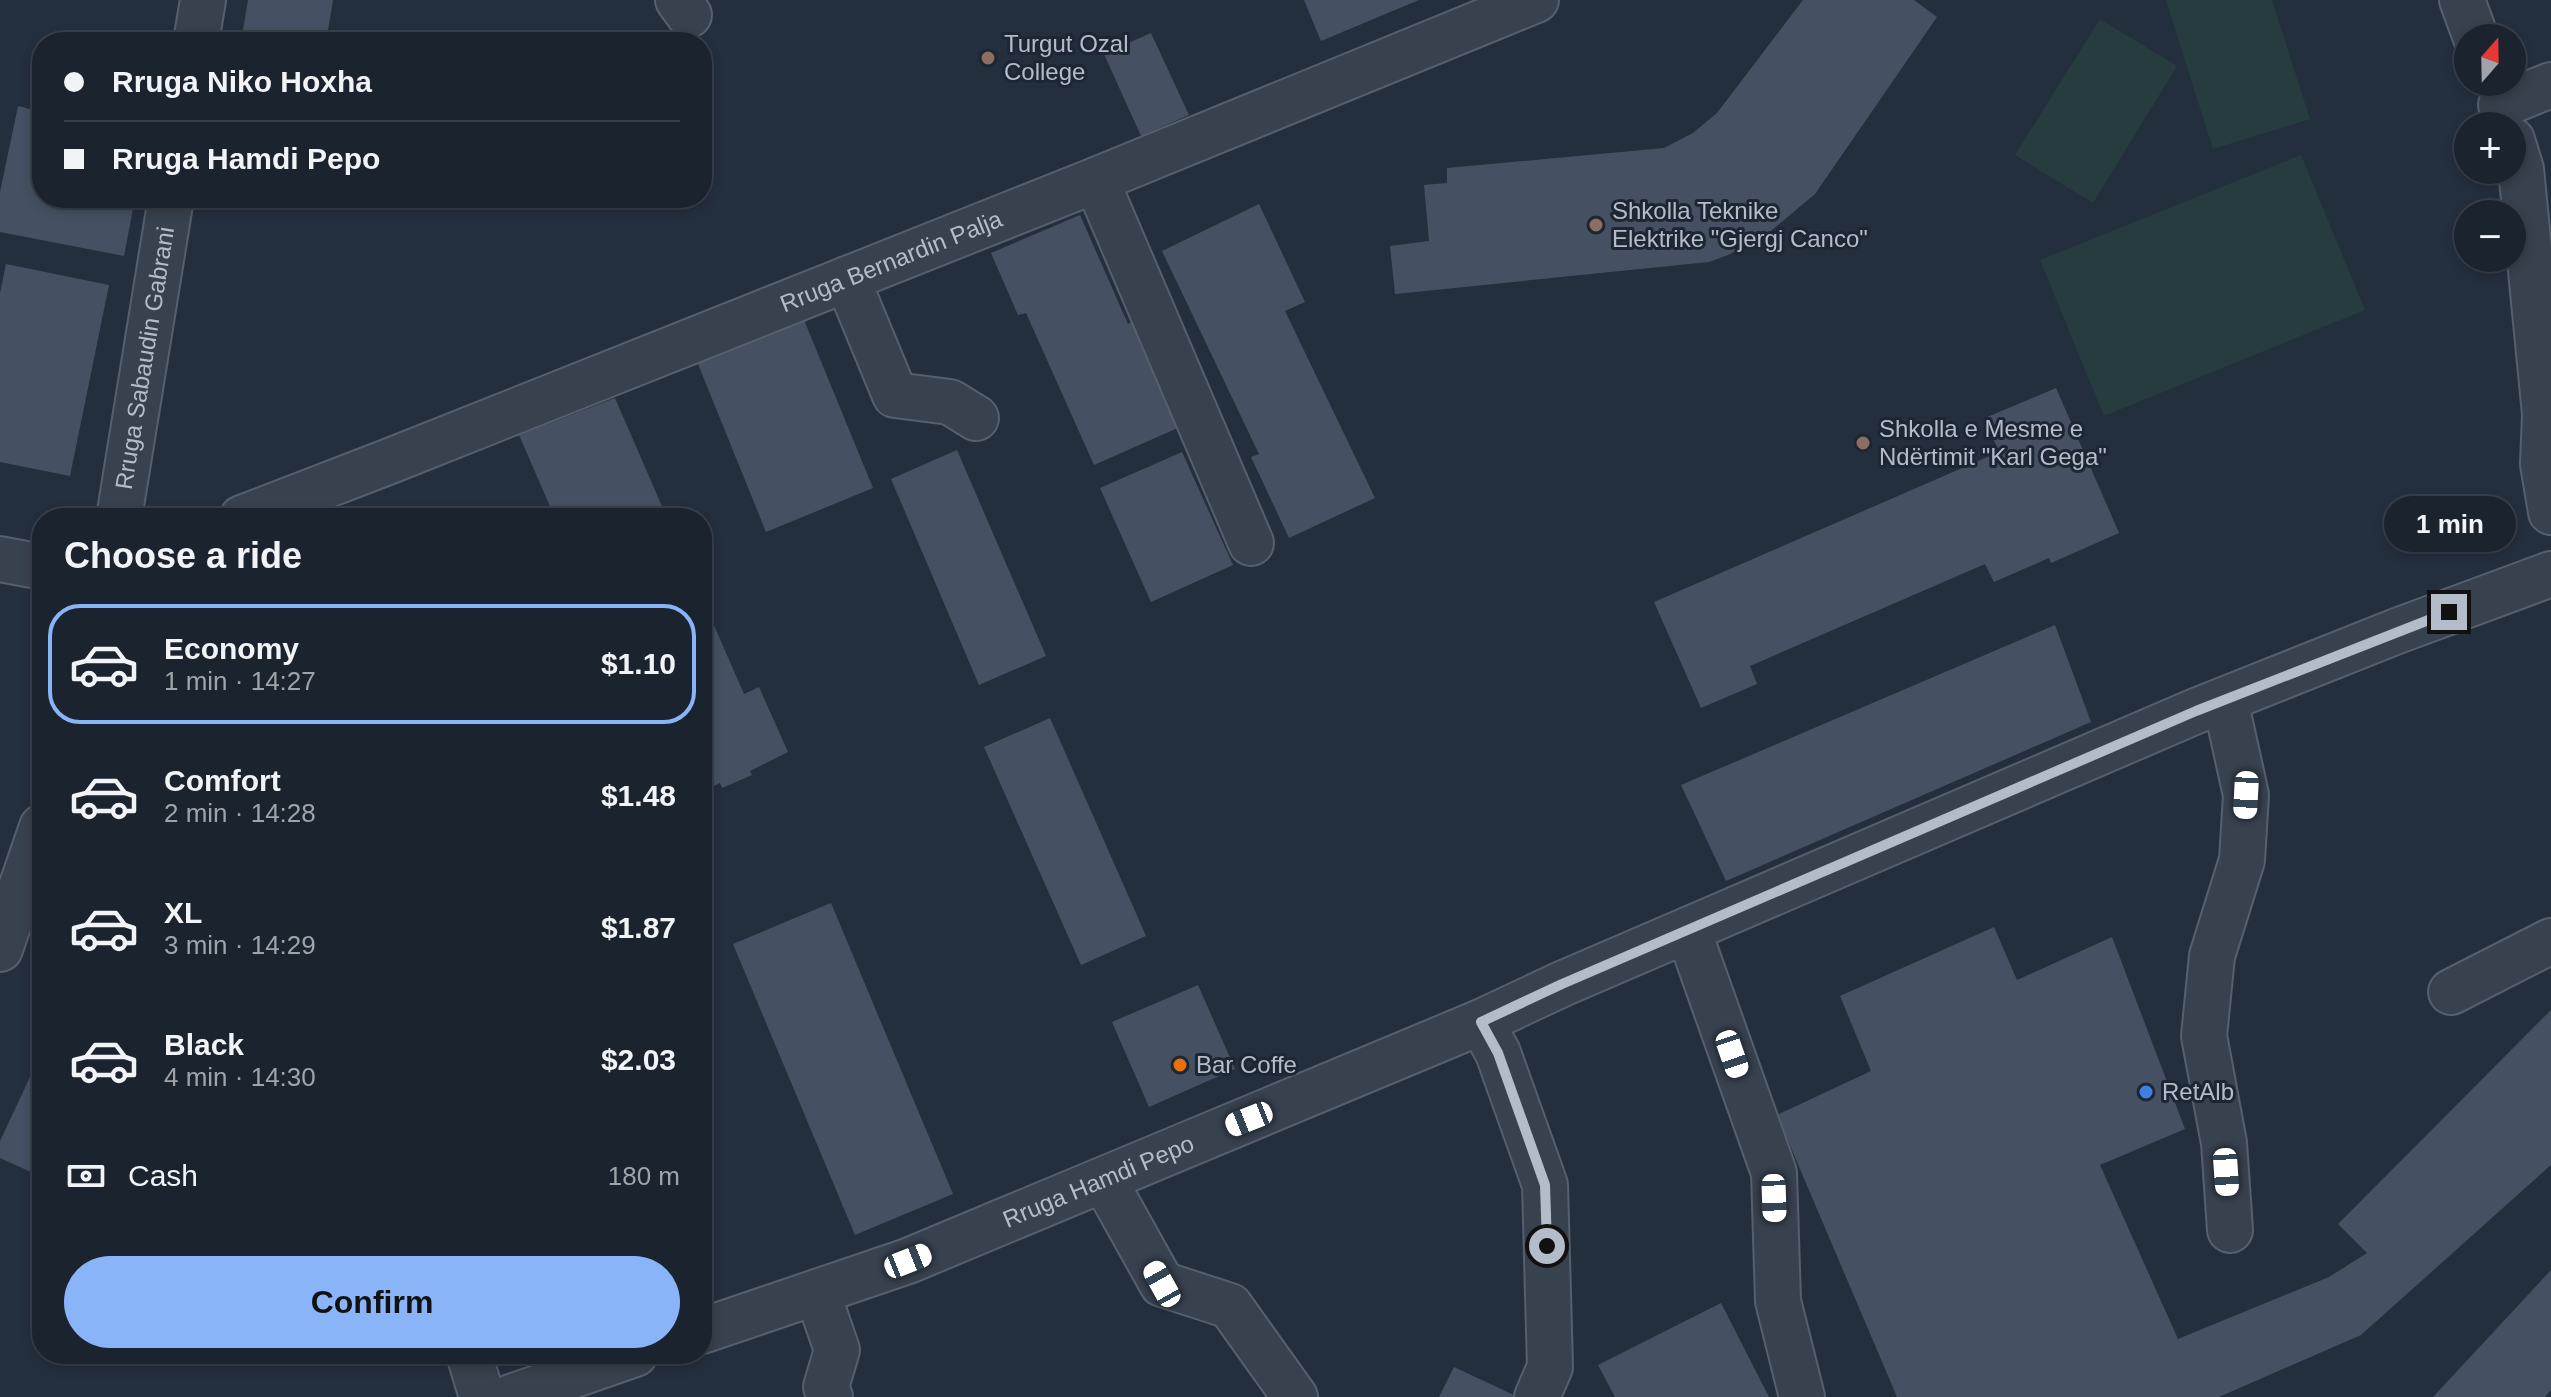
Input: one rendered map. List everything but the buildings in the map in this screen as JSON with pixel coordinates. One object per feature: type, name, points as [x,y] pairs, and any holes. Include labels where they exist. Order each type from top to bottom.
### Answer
[{"type":"street","points":[[198,32],[203,0]]},
{"type":"street","name":"Rruga Bernardin Palja","points":[[267,508],[1096,180],[1536,0]]},
{"type":"street","points":[[2462,0],[2471,24]]},
{"type":"street","points":[[2505,112],[2551,85]]},
{"type":"street","points":[[1096,180],[1251,543]]},
{"type":"street","points":[[2522,184],[2545,414],[2543,464],[2551,512]]},
{"type":"street","name":"Rruga Sabaudin Gabrani","points":[[121,508],[169,208]]},
{"type":"street","points":[[847,279],[895,395],[950,402],[976,418]]},
{"type":"street","points":[[0,559],[32,565]]},
{"type":"street","name":"Rruga Hamdi Pepo","points":[[712,1328],[908,1261],[1481,1022],[2225,700],[2551,574]]},
{"type":"street","points":[[2225,700],[2246,795],[2242,860],[2212,956],[2204,1036],[2224,1143],[2230,1230]]},
{"type":"street","points":[[0,949],[32,856]]},
{"type":"street","points":[[1688,930],[1774,1173],[1778,1301],[1802,1397]]},
{"type":"street","points":[[2451,992],[2551,941]]},
{"type":"street","points":[[1481,1022],[1498,1053],[1545,1185],[1550,1367],[1537,1397]]},
{"type":"street","points":[[1104,1180],[1162,1284],[1230,1306],[1295,1397]]},
{"type":"street","points":[[817,1292],[837,1350],[826,1387],[830,1397]]},
{"type":"street","points":[[472,1364],[482,1397]]},
{"type":"street","points":[[511,1397],[606,1364]]},
{"type":"green space","points":[[2166,0],[2272,0],[2310,119],[2213,149]]},
{"type":"green space","points":[[2100,19],[2177,66],[2093,203],[2015,155]]},
{"type":"green space","points":[[2301,155],[2365,310],[2104,416],[2040,260]]},
{"type":"place","name":"Turgut Ozal College","points":[[988,58]]},
{"type":"place","name":"Shkolla Teknike Elektrike \"Gjergj Canco\"","points":[[1596,225]]},
{"type":"place","name":"Shkolla e Mesme e Ndërtimit \"Karl Gega\"","points":[[1863,443]]},
{"type":"place","name":"Bar Coffe","points":[[1180,1065]]},
{"type":"place","name":"RetAlb","points":[[2146,1092]]},
{"type":"route","points":[[1547,1246],[1545,1185],[1498,1053],[1481,1022],[1562,984],[2196,711],[2449,612]]}]
